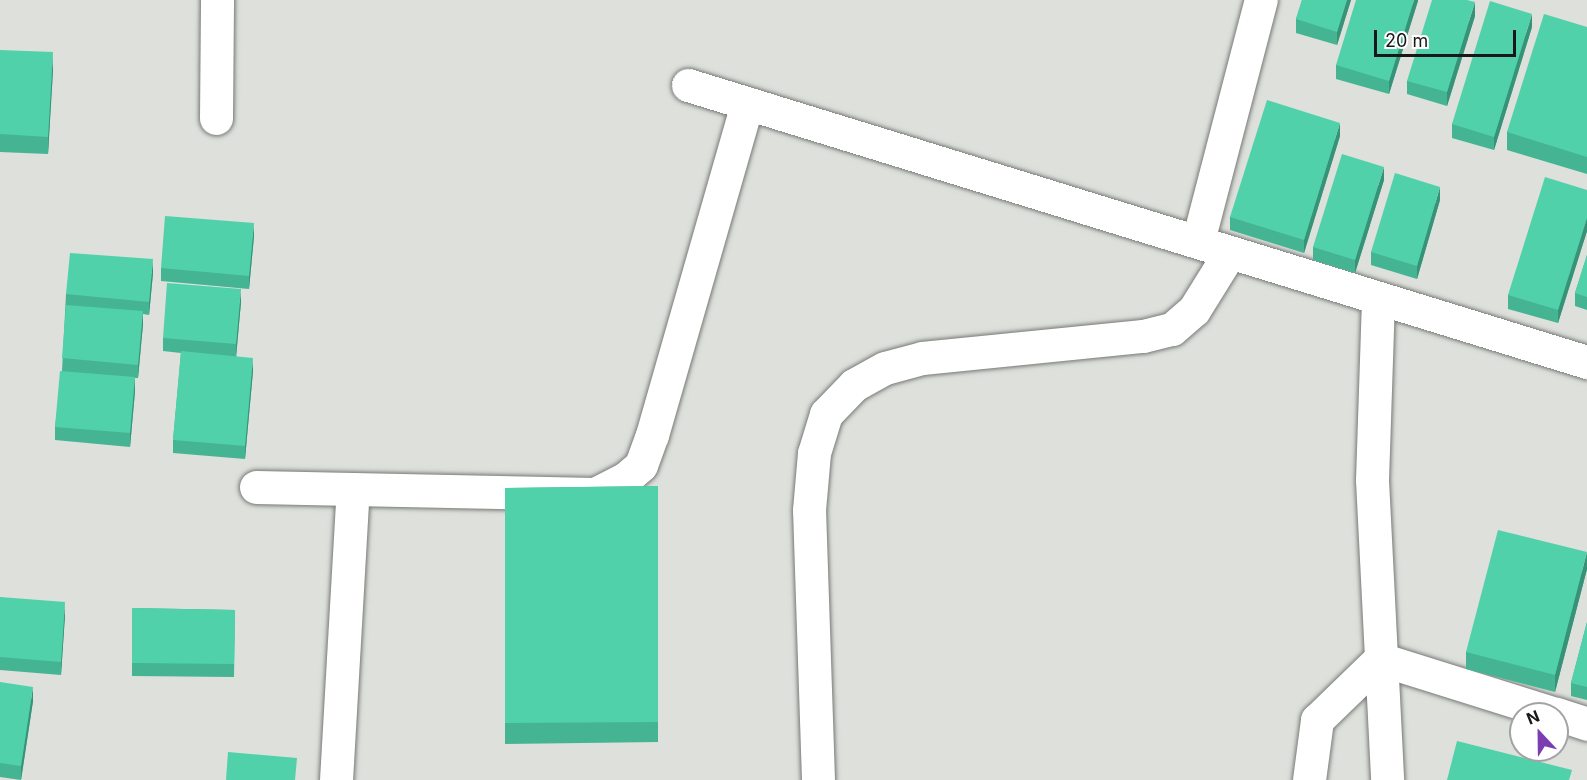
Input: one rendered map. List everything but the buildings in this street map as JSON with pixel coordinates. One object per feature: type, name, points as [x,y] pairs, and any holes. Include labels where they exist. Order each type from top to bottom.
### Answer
[{"type":"street","points":[[216,118],[217,0]]},
{"type":"street","points":[[1197,241],[1261,0]]},
{"type":"street","points":[[688,85],[1587,362]]},
{"type":"street","points":[[256,488],[595,494],[625,479],[641,465],[747,103]]},
{"type":"street","points":[[818,780],[809,510],[814,453],[826,414],[854,385],[885,368],[922,358],[1143,336],[1172,329],[1194,310],[1230,252]]},
{"type":"street","points":[[1378,299],[1372,480],[1387,780]]},
{"type":"street","points":[[336,780],[353,489]]},
{"type":"street","points":[[1380,659],[1518,702]]},
{"type":"street","points":[[1309,780],[1317,720],[1380,659]]},
{"type":"street","points":[[1569,718],[1587,724]]}]
